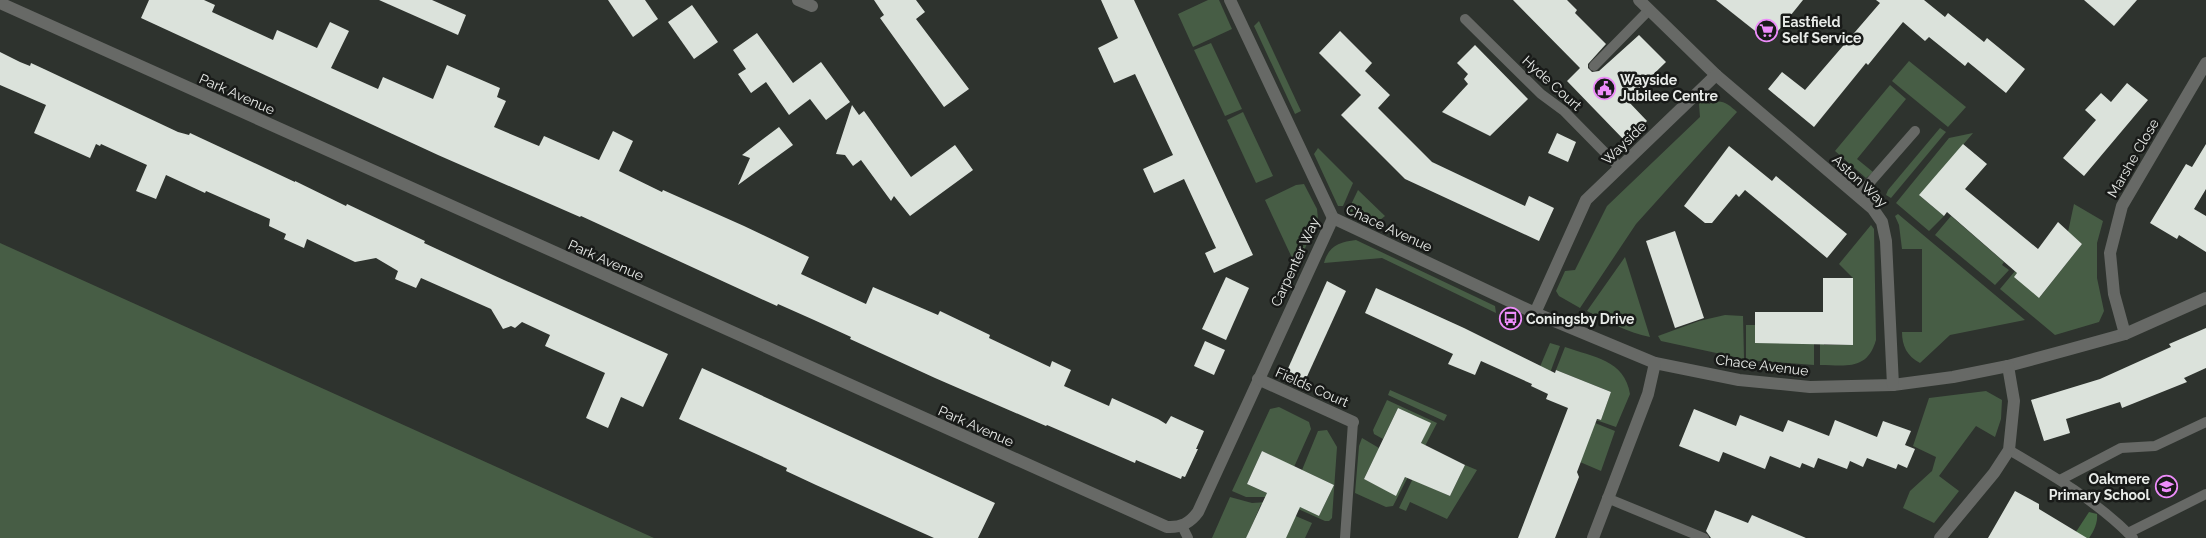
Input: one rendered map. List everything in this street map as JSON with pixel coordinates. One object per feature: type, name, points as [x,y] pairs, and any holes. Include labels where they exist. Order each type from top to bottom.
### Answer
[{"type":"street","points":[[798,0],[812,6]]},
{"type":"street","name":"Carpenter Way","points":[[1182,526],[1192,520],[1198,512],[1333,218],[1230,0]]},
{"type":"street","points":[[1639,0],[1716,74]]},
{"type":"street","name":"Park Avenue","points":[[0,3],[1080,489],[1167,527],[1182,526]]},
{"type":"street","name":"Marshe Close","points":[[2125,334],[2114,294],[2110,253],[2122,206],[2206,63]]},
{"type":"street","name":"Wayside","points":[[1535,313],[1586,200],[1716,74]]},
{"type":"street","name":"Aston Way","points":[[1716,74],[1873,209],[1882,222],[1886,241],[1893,385]]},
{"type":"street","name":"Chace Avenue","points":[[1333,218],[1535,313],[1655,362],[1739,380],[1810,387],[1893,385],[1953,377],[2008,366],[2125,334],[2206,298]]},
{"type":"street","points":[[1593,538],[1648,394],[1655,362]]},
{"type":"street","points":[[1940,538],[1994,474],[2008,450],[2014,401],[2008,366]]},
{"type":"street","name":"Fields Court","points":[[1258,380],[1353,422]]},
{"type":"lane","points":[[1594,66],[1649,10]]},
{"type":"lane","name":"Hyde Court","points":[[1465,19],[1541,94],[1564,111],[1620,168]]},
{"type":"lane","points":[[1858,196],[1915,131]]},
{"type":"lane","points":[[1345,538],[1353,422]]},
{"type":"lane","points":[[2060,480],[2121,448],[2156,446],[2206,422]]},
{"type":"lane","points":[[2008,450],[2060,480],[2130,536],[2206,494]]},
{"type":"lane","points":[[1607,498],[1704,538]]},
{"type":"lane","points":[[1182,526],[1188,538]]},
{"type":"green space","points":[[1208,0],[1219,0],[1232,29],[1193,47],[1178,14]]},
{"type":"green space","points":[[1259,21],[1301,111],[1295,114],[1254,26]]},
{"type":"green space","points":[[1211,43],[1242,109],[1225,116],[1194,50]]},
{"type":"green space","points":[[1909,61],[1966,107],[1948,127],[1892,81]]},
{"type":"green space","points":[[1890,85],[1906,99],[1857,159],[1873,172],[1866,178],[1835,151]]},
{"type":"green space","points":[[1704,98],[1709,104],[1721,102],[1737,112],[1636,224],[1580,308],[1559,296],[1556,291],[1565,271],[1575,270],[1607,206],[1700,117],[1699,104]]},
{"type":"green space","points":[[1243,112],[1273,176],[1256,183],[1227,120]]},
{"type":"green space","points":[[1940,128],[1946,132],[1891,198],[1886,195],[1888,190]]},
{"type":"green space","points":[[1973,133],[1920,196],[1944,216],[1929,231],[1896,203],[1949,138]]},
{"type":"green space","points":[[1318,148],[1353,183],[1343,206],[1338,206],[1314,154]]},
{"type":"green space","points":[[1304,184],[1317,209],[1318,219],[1298,264],[1293,260],[1265,200],[1296,185]]},
{"type":"green space","points":[[1358,190],[1385,216],[1374,225],[1347,213]]},
{"type":"green space","points":[[2074,204],[2103,221],[2097,243],[2097,278],[2104,311],[2099,322],[2055,335],[2000,289],[2015,271],[2040,297],[2082,244],[2068,232]]},
{"type":"green space","points":[[1898,214],[2025,320],[1950,335],[1920,363],[1912,357],[1904,346],[1902,332],[1922,332],[1922,249],[1902,249],[1899,225],[1895,216]]},
{"type":"green space","points":[[1951,216],[2004,262],[2002,265],[2009,270],[1995,285],[1935,235]]},
{"type":"green space","points":[[1392,224],[1404,233],[1430,245],[1427,249],[1387,232]]},
{"type":"green space","points":[[1871,225],[1874,229],[1876,340],[1872,350],[1861,362],[1847,365],[1820,365],[1820,343],[1824,343],[1824,345],[1853,345],[1853,278],[1839,264]]},
{"type":"green space","points":[[1356,240],[1495,306],[1496,313],[1382,258],[1324,263],[1329,252],[1336,245]]},
{"type":"green space","points":[[0,243],[654,538],[0,538]]},
{"type":"green space","points":[[1625,257],[1650,337],[1610,323],[1587,311]]},
{"type":"green space","points":[[1725,315],[1743,316],[1744,359],[1661,341],[1658,336],[1699,321]]},
{"type":"green space","points":[[1746,325],[1755,325],[1755,343],[1814,343],[1814,365],[1746,360]]},
{"type":"green space","points":[[1550,343],[1560,346],[1550,373],[1539,369]]},
{"type":"green space","points":[[1565,347],[1597,357],[1615,367],[1622,374],[1630,394],[1616,427],[1596,420],[1601,420],[1611,392],[1556,370]]},
{"type":"green space","points":[[1390,390],[1447,415],[1444,421],[1388,395]]},
{"type":"green space","points":[[1986,391],[2002,400],[2001,419],[1995,437],[1976,426],[1939,476],[1959,491],[1934,523],[1903,508],[1910,491],[1932,471],[1936,457],[1913,446],[1929,398]]},
{"type":"green space","points":[[1387,400],[1437,423],[1423,450],[1419,448],[1430,423],[1398,408],[1383,439],[1374,434],[1373,430]]},
{"type":"green space","points":[[1279,407],[1309,422],[1311,429],[1294,467],[1262,451],[1247,484],[1271,495],[1270,497],[1246,497],[1232,491],[1270,409]]},
{"type":"green space","points":[[1595,423],[1615,431],[1601,471],[1580,462]]},
{"type":"green space","points":[[1327,430],[1337,447],[1332,518],[1329,521],[1325,521],[1287,504],[1288,501],[1319,516],[1334,485],[1302,470],[1318,431]]},
{"type":"green space","points":[[1362,438],[1379,448],[1364,479],[1396,495],[1409,470],[1411,471],[1393,506],[1386,507],[1355,493],[1359,446]]},
{"type":"green space","points":[[1465,465],[1477,470],[1447,519],[1410,502],[1406,511],[1399,508],[1415,474],[1416,481],[1450,496]]},
{"type":"green space","points":[[1230,497],[1252,503],[1268,502],[1266,506],[1261,504],[1248,538],[1212,538]]},
{"type":"green space","points":[[1284,511],[1312,523],[1305,538],[1286,538]]},
{"type":"green space","points":[[2089,512],[2097,514],[2096,523],[2091,535],[2089,538],[2072,538]]},
{"type":"building","points":[[149,0],[204,0],[215,5],[212,12],[273,40],[277,30],[317,48],[330,22],[349,31],[331,68],[378,89],[383,77],[433,99],[447,65],[500,88],[497,97],[506,101],[494,127],[539,146],[544,136],[599,160],[613,131],[633,141],[619,171],[809,257],[801,274],[866,304],[873,287],[938,315],[940,311],[990,335],[989,338],[1050,367],[1052,361],[1071,370],[1064,386],[1109,406],[1112,398],[1166,424],[1171,416],[1204,431],[1196,449],[1198,449],[1185,477],[1182,476],[1181,479],[1136,460],[1135,463],[1046,426],[935,378],[850,339],[851,337],[814,320],[778,304],[777,306],[581,216],[438,155],[141,18]]},
{"type":"building","points":[[379,0],[432,0],[466,15],[458,35]]},
{"type":"building","points":[[608,0],[645,0],[658,19],[633,37]]},
{"type":"building","points":[[874,0],[916,0],[925,12],[916,19],[969,89],[944,107],[880,18],[884,15]]},
{"type":"building","points":[[1101,0],[1134,0],[1253,255],[1214,273],[1205,253],[1216,248],[1184,179],[1154,193],[1143,169],[1173,155],[1135,74],[1114,83],[1098,48],[1118,38]]},
{"type":"building","name":"Wayside Jubilee Centre","points":[[1513,0],[1567,0],[1577,10],[1575,13],[1606,44],[1588,64],[1588,68],[1592,72],[1599,71],[1639,35],[1666,62],[1627,100],[1647,121],[1626,142],[1567,81],[1580,68]]},
{"type":"building","name":"Eastfield Self Service","points":[[1716,0],[1803,0],[1769,42]]},
{"type":"building","points":[[1876,0],[1924,0],[1945,17],[1948,13],[1984,42],[1987,38],[2025,69],[2006,93],[1968,62],[1965,66],[1929,37],[1925,41],[1903,22],[1868,65],[1866,63],[1814,127],[1768,89],[1782,72],[1805,90],[1880,3]]},
{"type":"building","points":[[2084,0],[2137,0],[2114,26]]},
{"type":"building","points":[[692,5],[718,42],[694,59],[668,22]]},
{"type":"building","points":[[1340,31],[1372,63],[1365,71],[1390,95],[1378,108],[1432,162],[1525,206],[1529,196],[1554,208],[1539,241],[1405,179],[1341,115],[1361,95],[1319,53]]},
{"type":"building","points":[[757,33],[793,83],[821,62],[850,102],[826,120],[810,99],[789,115],[766,82],[751,93],[738,74],[746,69],[733,50]]},
{"type":"building","points":[[1475,45],[1528,99],[1490,136],[1442,112],[1468,84],[1464,79],[1468,74],[1457,63]]},
{"type":"building","points":[[0,52],[30,66],[31,63],[178,132],[189,135],[190,133],[346,206],[347,204],[493,275],[668,354],[643,407],[621,397],[608,428],[586,418],[605,373],[545,346],[550,335],[522,322],[515,328],[511,326],[503,329],[491,309],[421,278],[416,288],[395,279],[398,271],[376,258],[355,262],[307,239],[304,248],[284,239],[286,234],[269,226],[270,219],[166,175],[156,199],[136,191],[147,165],[101,144],[100,146],[96,144],[90,158],[34,133],[46,105],[0,85]]},
{"type":"building","points":[[2127,83],[2148,100],[2084,176],[2063,158],[2096,120],[2085,110],[2101,93],[2111,102]]},
{"type":"building","points":[[852,105],[859,115],[864,111],[911,177],[955,145],[973,170],[910,216],[894,196],[891,201],[861,160],[853,166],[845,155],[836,154]]},
{"type":"building","points":[[779,127],[793,145],[738,185],[750,158],[742,155]]},
{"type":"building","points":[[1557,133],[1576,142],[1568,162],[1548,153]]},
{"type":"building","points":[[1963,144],[1987,164],[1965,189],[2038,249],[2058,222],[2082,244],[2039,298],[2014,277],[2017,273],[1947,212],[1944,216],[1919,195]]},
{"type":"building","points":[[2206,144],[2206,189],[2194,209],[2206,216],[2206,252],[2179,235],[2177,239],[2150,223],[2186,164],[2192,167]]},
{"type":"building","points":[[1729,146],[1772,181],[1776,176],[1847,234],[1827,258],[1745,190],[1739,197],[1736,194],[1712,223],[1705,223],[1684,206]]},
{"type":"building","points":[[1675,231],[1704,318],[1675,328],[1646,241]]},
{"type":"building","points":[[1226,277],[1249,288],[1226,340],[1202,329]]},
{"type":"building","points":[[1823,278],[1853,278],[1853,345],[1755,343],[1755,312],[1823,312]]},
{"type":"building","points":[[1327,281],[1346,291],[1305,381],[1286,373]]},
{"type":"building","points":[[1376,288],[1464,328],[1555,373],[1556,370],[1611,392],[1601,420],[1597,419],[1577,472],[1579,477],[1555,538],[1518,538],[1568,408],[1546,399],[1548,394],[1531,386],[1532,384],[1481,361],[1475,375],[1448,364],[1453,354],[1365,313]]},
{"type":"building","points":[[2206,328],[2206,368],[2184,378],[2187,382],[2122,408],[2120,402],[2066,419],[2070,433],[2044,441],[2031,400],[2100,379],[2171,347],[2169,344]]},
{"type":"building","points":[[1205,341],[1225,350],[1214,375],[1194,366]]},
{"type":"building","points":[[702,368],[995,503],[978,538],[934,538],[786,471],[787,468],[679,419]]},
{"type":"building","points":[[1398,408],[1431,423],[1421,443],[1465,465],[1450,496],[1405,477],[1396,496],[1364,479]]},
{"type":"building","points":[[1694,409],[1736,426],[1740,415],[1783,432],[1788,420],[1829,436],[1835,420],[1877,437],[1883,421],[1911,431],[1905,445],[1915,449],[1907,468],[1898,464],[1896,469],[1867,458],[1863,467],[1850,461],[1847,469],[1818,458],[1814,468],[1802,463],[1800,468],[1770,456],[1765,469],[1723,452],[1719,462],[1679,446]]},
{"type":"building","points":[[1262,451],[1334,485],[1319,516],[1300,507],[1286,538],[1246,538],[1267,493],[1247,484]]},
{"type":"building","points":[[2015,491],[2039,504],[2039,509],[2087,538],[1988,538]]},
{"type":"building","points":[[1715,510],[1748,523],[1752,515],[1806,538],[1711,538],[1706,531]]},
{"type":"place","name":"Eastfield Self Service","points":[[1766,30]]},
{"type":"place","name":"Wayside Jubilee Centre","points":[[1604,88]]},
{"type":"place","name":"Coningsby Drive","points":[[1510,319]]},
{"type":"place","name":"Oakmere Primary School","points":[[2166,487]]}]
